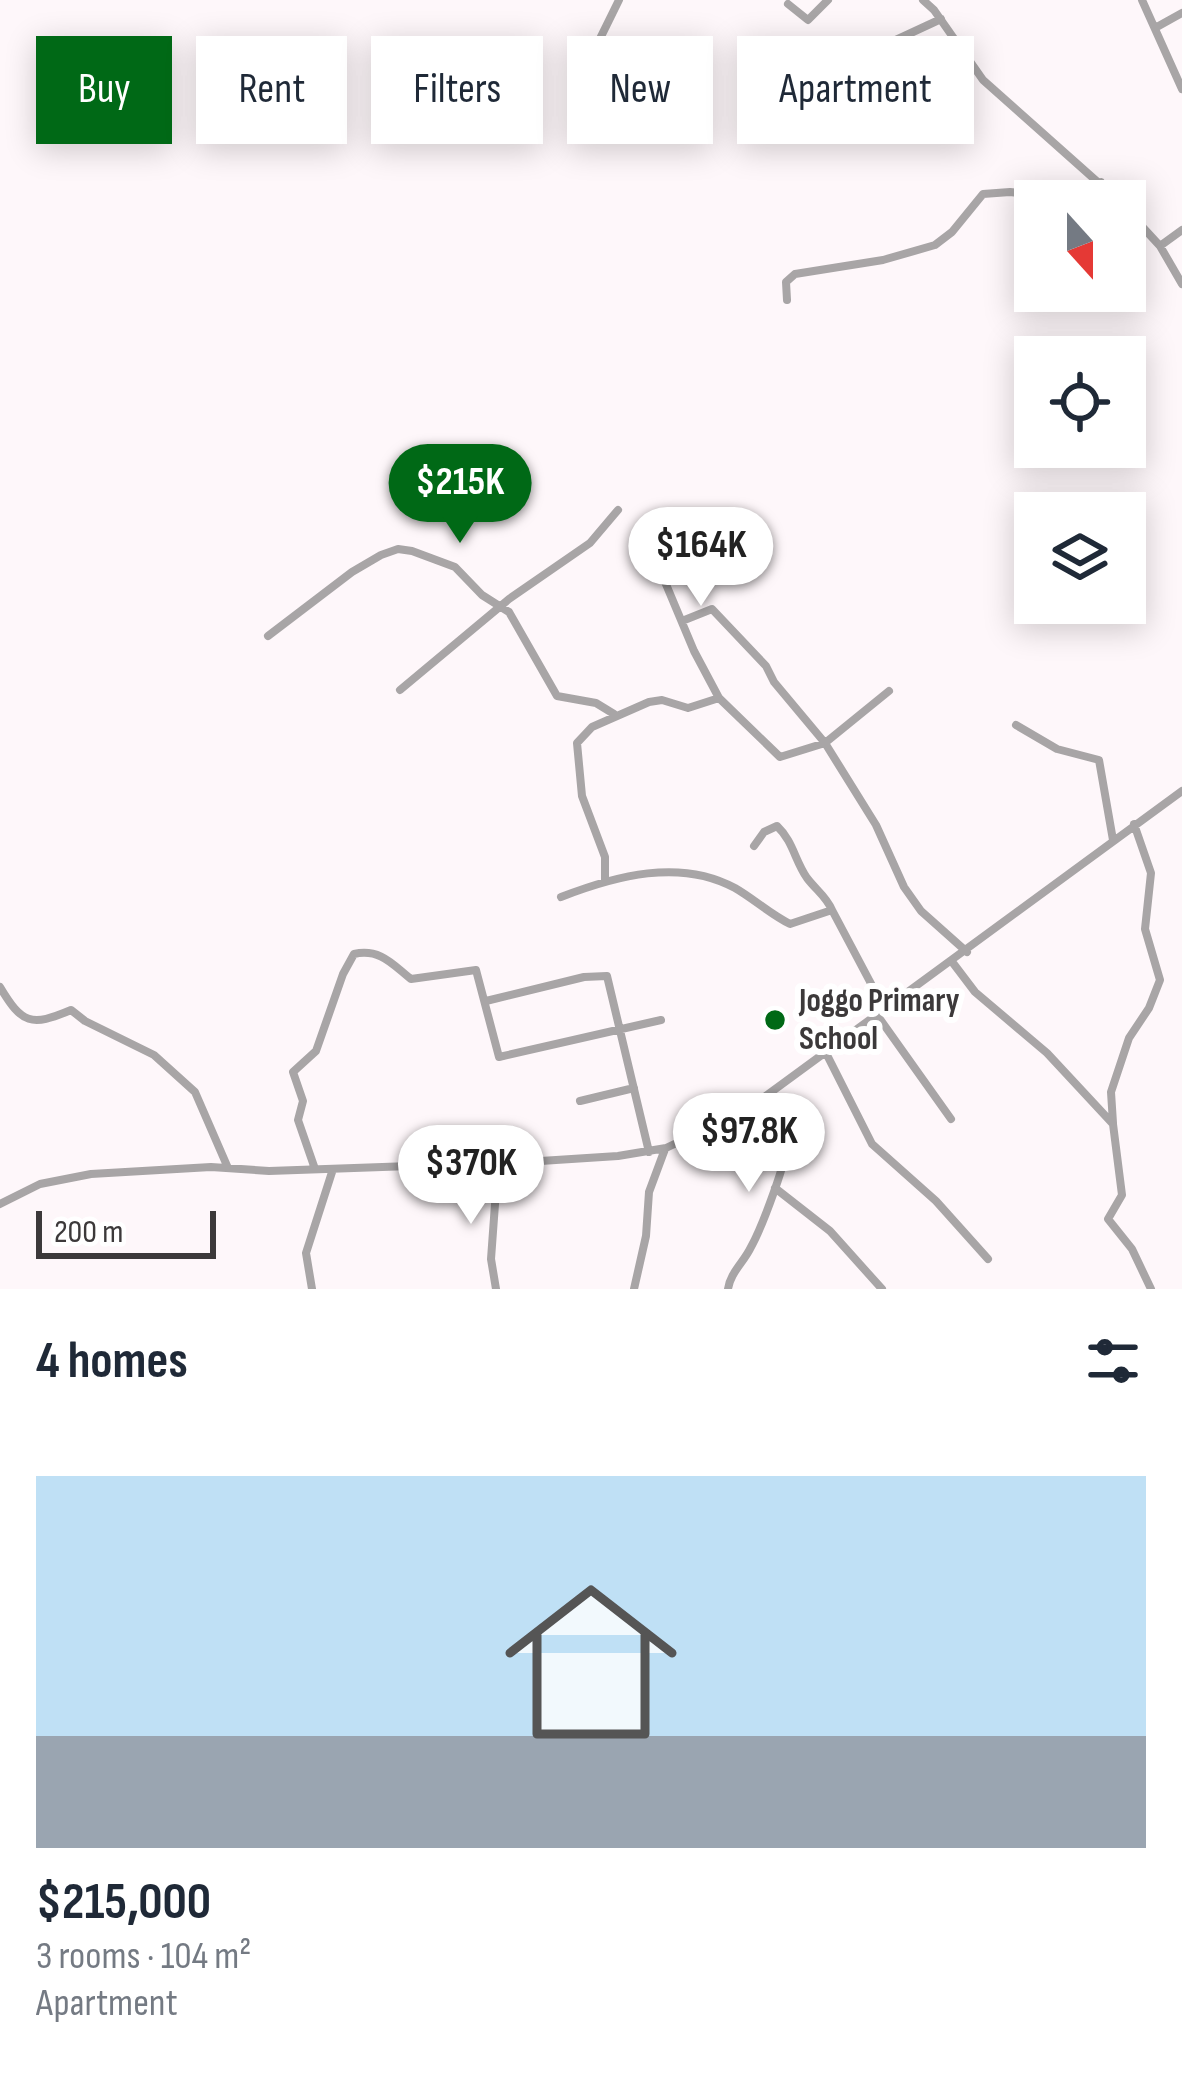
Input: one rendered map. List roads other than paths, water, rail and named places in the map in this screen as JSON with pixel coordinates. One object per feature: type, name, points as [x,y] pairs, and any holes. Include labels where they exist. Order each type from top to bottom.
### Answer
[{"type":"street","points":[[601,36],[619,0]]},
{"type":"street","points":[[788,4],[809,20],[829,0]]},
{"type":"street","points":[[923,0],[983,80],[1099,180]]},
{"type":"street","points":[[1142,0],[1182,89]]},
{"type":"street","points":[[1155,28],[1182,13]]},
{"type":"street","points":[[904,36],[941,19]]},
{"type":"street","points":[[787,300],[786,282],[795,274],[883,260],[944,240],[983,194],[1014,192]]},
{"type":"street","points":[[1160,246],[1182,230]]},
{"type":"street","points":[[1146,231],[1182,284]]},
{"type":"street","points":[[400,690],[590,542],[618,510]]},
{"type":"street","points":[[689,519],[647,538],[719,698],[780,757],[825,743],[889,691]]},
{"type":"street","points":[[268,636],[322,591],[398,549],[455,567],[482,595],[502,606],[531,645],[556,696],[596,703],[616,715]]},
{"type":"street","points":[[682,622],[712,609],[766,666],[825,743],[876,825],[904,887],[921,911],[967,952]]},
{"type":"street","points":[[605,880],[602,848],[582,796],[577,743],[592,727],[649,702],[662,700],[688,709],[719,698]]},
{"type":"street","points":[[1016,725],[1057,749],[1099,760],[1113,840]]},
{"type":"street","points":[[0,1204],[58,1178],[138,1170],[333,1169],[666,1148],[713,1129],[767,1095],[1182,791]]},
{"type":"street","points":[[1134,824],[1151,873],[1145,929],[1160,980],[1149,1009],[1129,1038],[1111,1092],[1122,1195],[1108,1219],[1132,1249],[1151,1289]]},
{"type":"street","points":[[754,847],[773,826],[783,830],[807,878],[825,896],[881,1013],[950,1119]]},
{"type":"street","points":[[561,897],[605,880],[683,871],[735,888],[790,924],[832,910]]},
{"type":"street","points":[[315,1169],[298,1120],[303,1101],[293,1072],[314,1055],[354,954],[372,952],[398,964],[412,979],[476,970],[500,1057],[662,1020]]},
{"type":"street","points":[[953,963],[975,992],[1047,1053],[1113,1124]]},
{"type":"street","points":[[486,1000],[607,976],[650,1152]]},
{"type":"street","points":[[0,987],[11,1009],[22,1018],[49,1021],[71,1010],[166,1064],[201,1101],[228,1168]]},
{"type":"street","points":[[826,1053],[872,1144],[936,1201],[988,1259]]},
{"type":"street","points":[[580,1101],[634,1088]]},
{"type":"street","points":[[728,1289],[752,1246],[788,1156],[788,1144],[767,1095]]},
{"type":"street","points":[[634,1289],[646,1236],[649,1192],[666,1148]]},
{"type":"street","points":[[496,1289],[491,1259],[498,1162]]},
{"type":"street","points":[[312,1289],[306,1253],[333,1169]]},
{"type":"street","points":[[775,1188],[830,1231],[882,1289]]},
{"type":"place","name":"Joggo Primary School","points":[[775,1020]]}]
